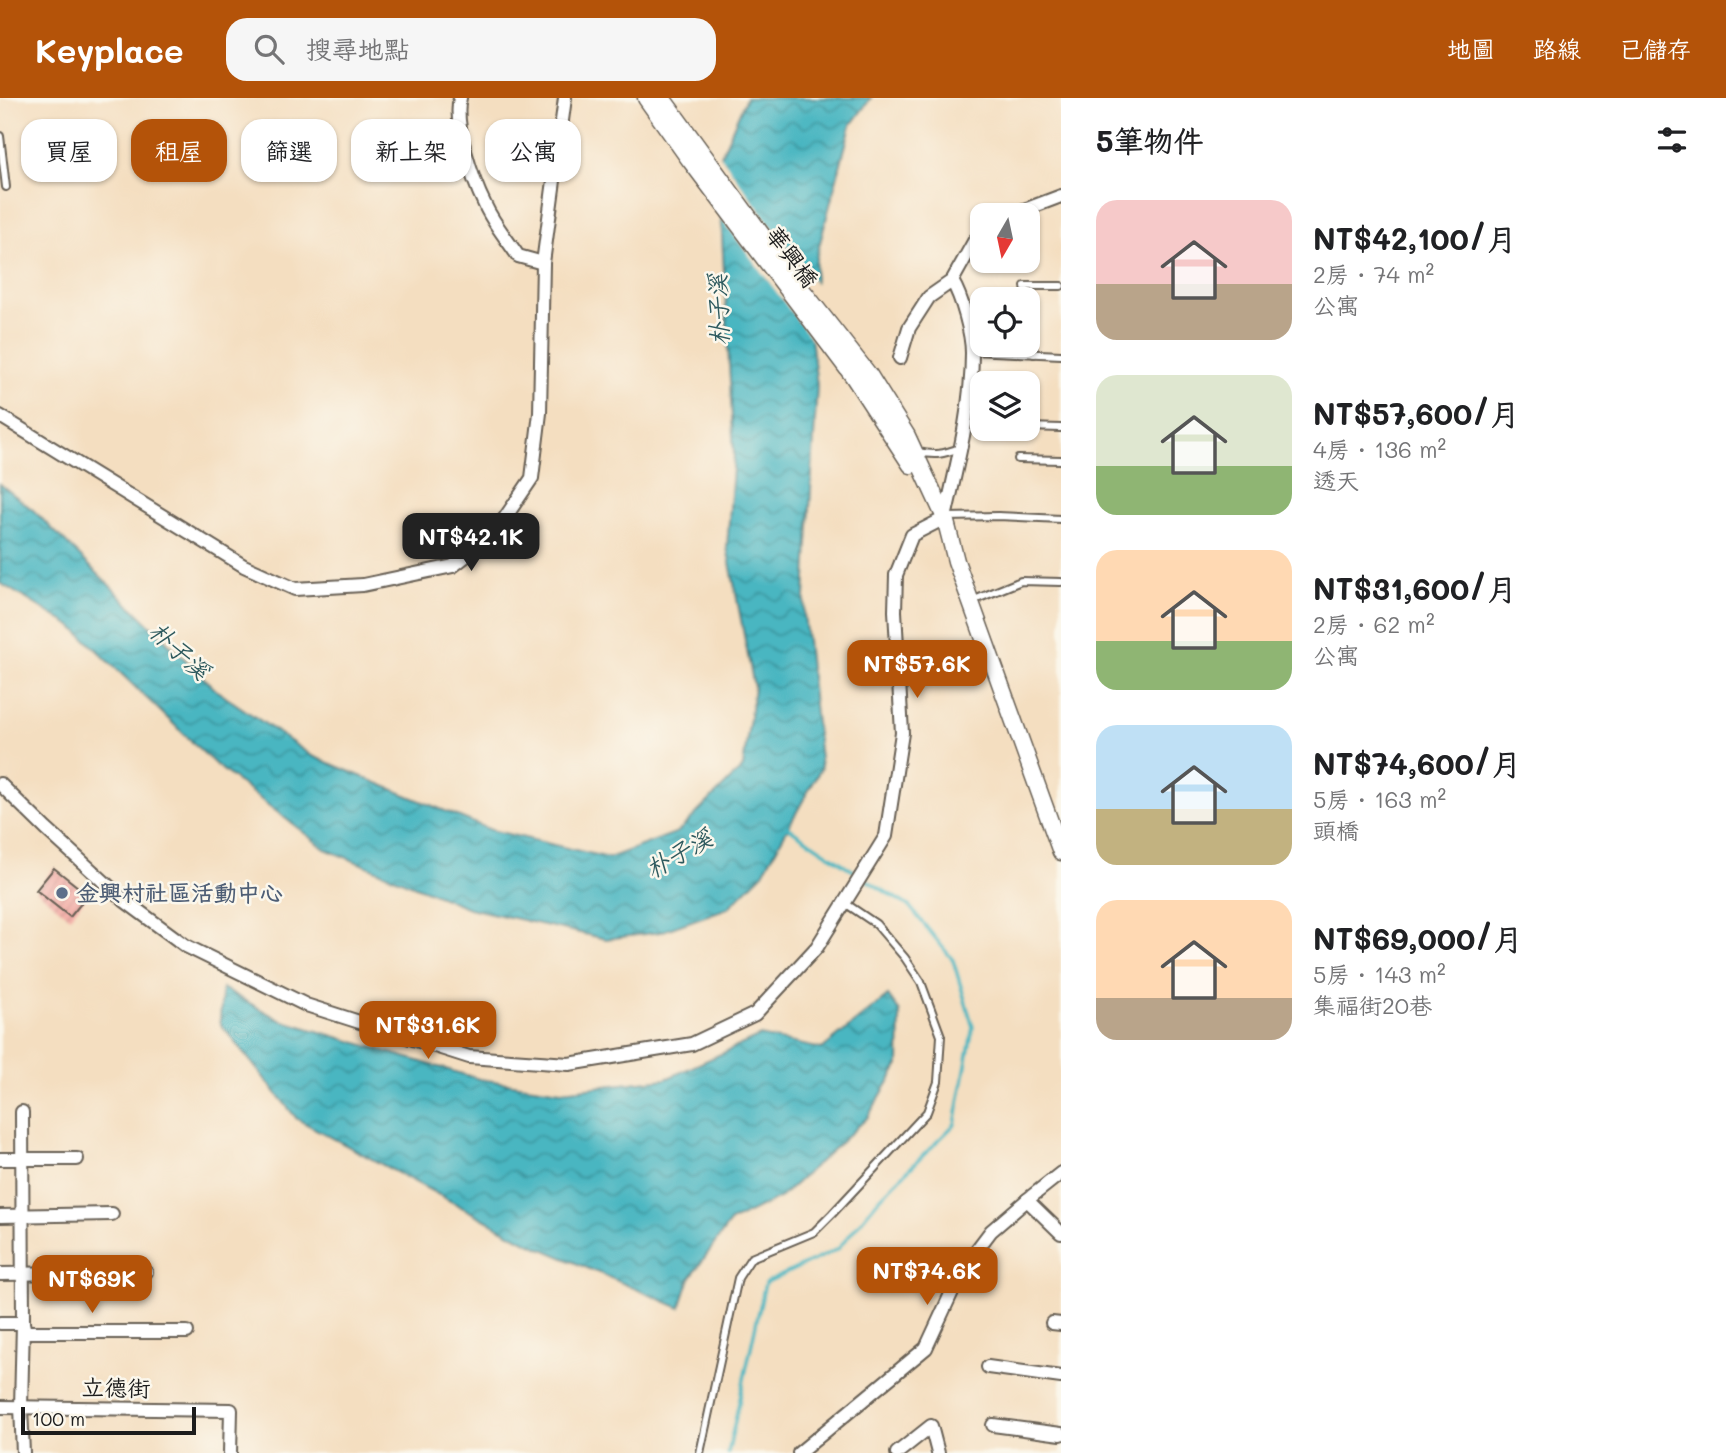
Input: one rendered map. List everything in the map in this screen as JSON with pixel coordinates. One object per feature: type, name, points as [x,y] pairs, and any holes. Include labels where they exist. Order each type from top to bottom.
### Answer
[{"type":"street","points":[[460,98],[458,106],[465,152],[485,206],[518,256],[543,263]]},
{"type":"street","points":[[0,416],[244,566],[295,589],[363,585],[453,566],[494,534],[532,478],[540,414],[543,263],[565,98]]},
{"type":"street","name":"華興橋","points":[[646,98],[906,444]]},
{"type":"street","name":"華興橋","points":[[662,98],[799,286],[869,375],[906,444]]},
{"type":"street","points":[[1040,204],[1061,196]]},
{"type":"street","points":[[900,358],[909,328],[929,297],[952,281],[970,249]]},
{"type":"street","points":[[952,281],[963,304],[970,341]]},
{"type":"street","points":[[0,784],[125,901],[186,946],[306,1005],[469,1056],[569,1064],[692,1044],[755,1014],[817,947],[886,836],[902,733],[895,575],[912,536],[946,517],[969,395],[972,357]]},
{"type":"street","points":[[906,444],[946,517],[956,561],[1061,852]]},
{"type":"street","points":[[22,1112],[23,1453]]},
{"type":"street","points":[[0,1159],[77,1159]]},
{"type":"street","points":[[799,1453],[926,1348],[963,1268],[991,1231],[1061,1173]]},
{"type":"street","points":[[1027,1200],[1061,1233]]},
{"type":"street","points":[[0,1216],[112,1214]]},
{"type":"street","points":[[0,1274],[146,1272]]},
{"type":"street","points":[[0,1323],[23,1323]]},
{"type":"street","points":[[23,1323],[25,1332],[187,1332]]},
{"type":"street","points":[[988,1367],[1061,1377]]},
{"type":"street","name":"立德街","points":[[0,1407],[231,1410],[230,1453]]},
{"type":"street","points":[[993,1425],[1061,1434]]},
{"type":"street","points":[[897,1453],[931,1426],[938,1453]]},
{"type":"lane","points":[[0,136],[6,187]]},
{"type":"lane","points":[[1025,287],[1061,286]]},
{"type":"lane","points":[[1040,354],[1061,355]]},
{"type":"lane","points":[[1040,427],[1061,428]]},
{"type":"lane","points":[[906,444],[931,455],[960,448]]},
{"type":"lane","points":[[1018,459],[1061,460]]},
{"type":"lane","points":[[946,517],[1061,519]]},
{"type":"lane","points":[[970,601],[1021,581],[1061,582]]},
{"type":"lane","points":[[700,1453],[738,1278],[751,1258],[814,1232],[927,1112],[938,1082],[941,1036],[921,982],[876,924],[845,903]]},
{"type":"water","name":"朴子溪","points":[[746,98],[871,98],[851,125],[816,258],[811,337],[817,385],[804,614],[821,768],[763,873],[728,908],[660,932],[606,939],[469,908],[325,849],[215,764],[73,627],[0,583],[0,484],[33,510],[217,691],[312,756],[491,830],[609,858],[678,832],[743,767],[754,687],[727,547],[734,455],[718,162]]},
{"type":"water","points":[[222,988],[280,1020],[479,1079],[561,1091],[666,1079],[760,1036],[822,1049],[888,996],[900,1012],[899,1065],[867,1118],[781,1197],[730,1222],[690,1278],[680,1308],[527,1242],[297,1119],[220,1023]]},
{"type":"pier","points":[[718,152],[817,286],[815,344],[717,212],[714,162]]},
{"type":"building","name":"金興村社區活動中心","points":[[54,868],[88,895],[70,917],[36,890]]},
{"type":"waterway","points":[[786,826],[858,874]]},
{"type":"waterway","points":[[728,1453],[765,1283],[838,1249],[879,1199],[955,1124],[973,1027],[953,960],[910,907],[865,879]]},
{"type":"place","name":"金興村社區活動中心","points":[[62,893]]}]
